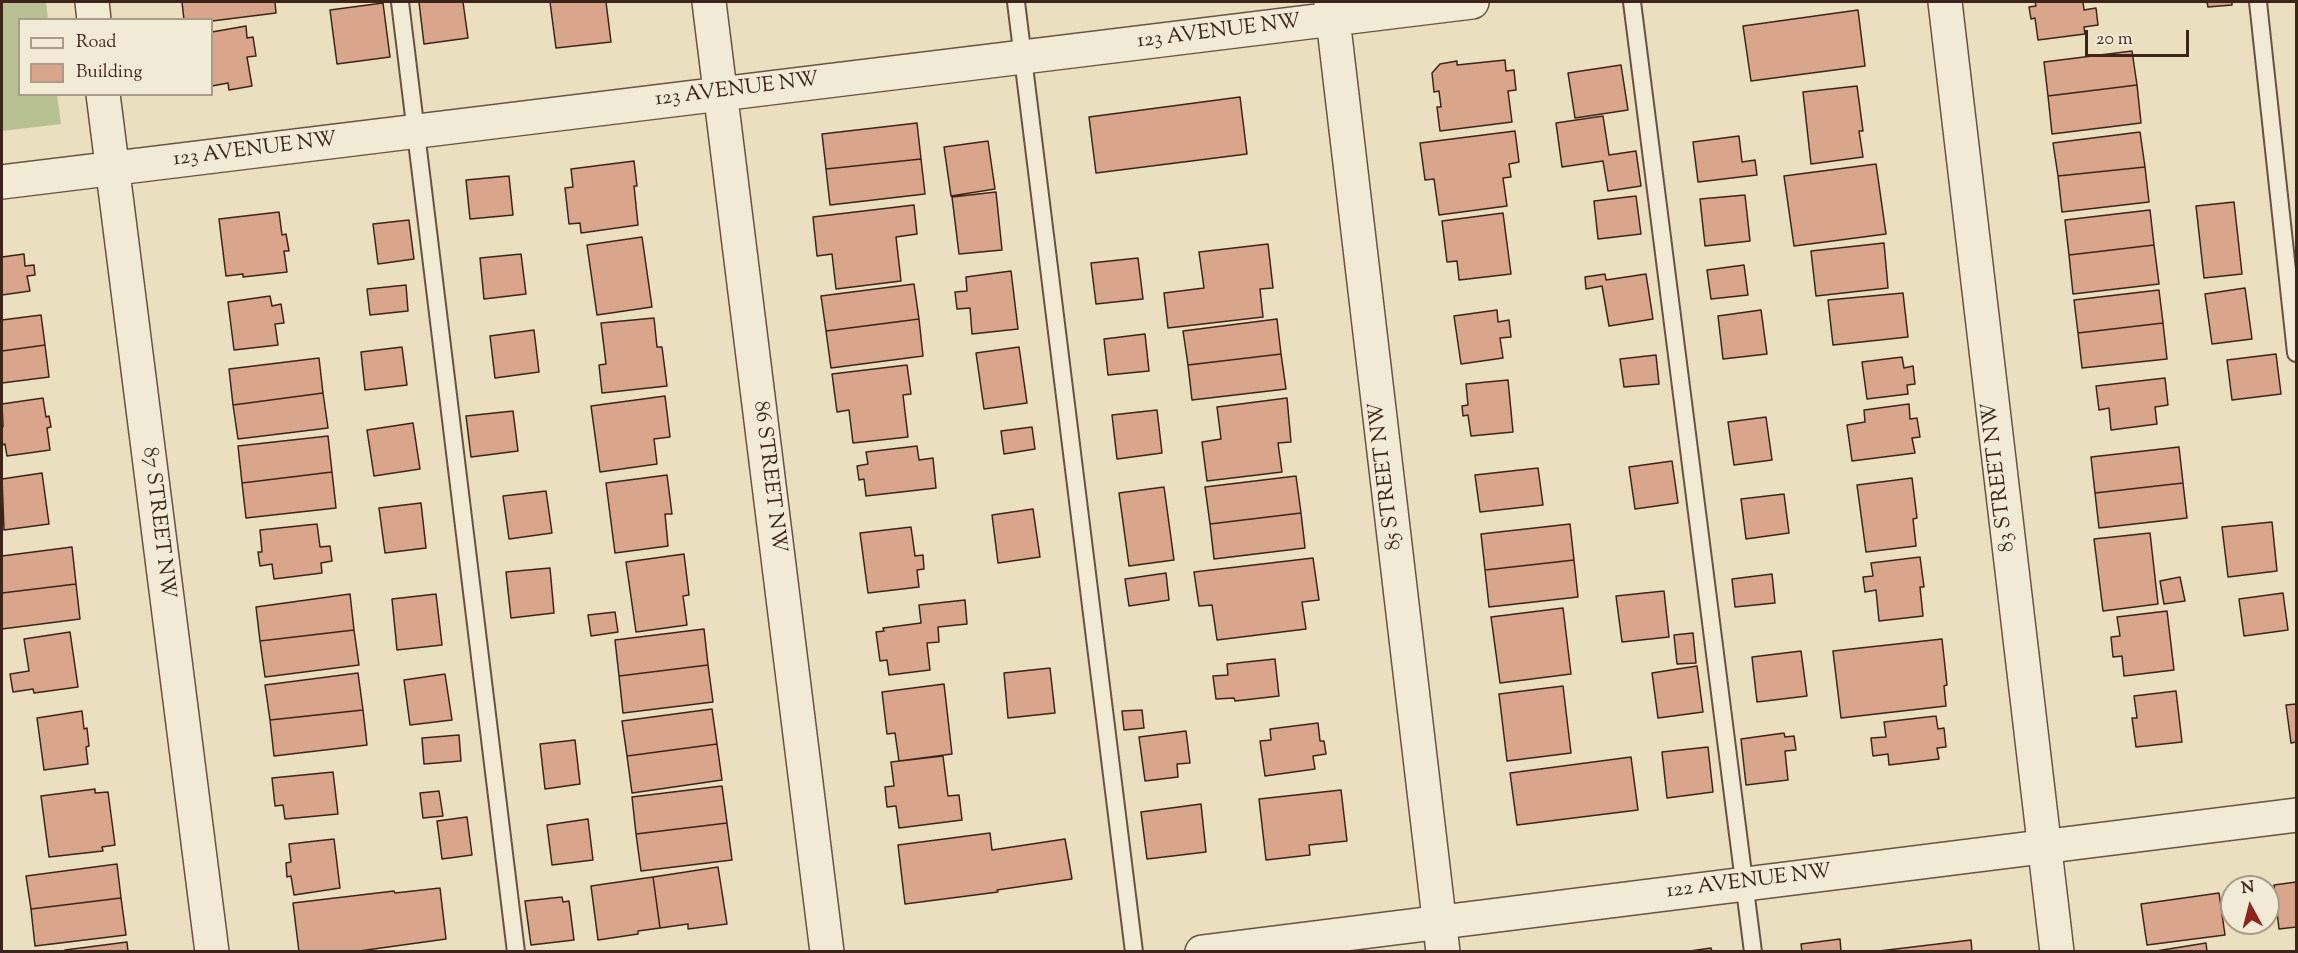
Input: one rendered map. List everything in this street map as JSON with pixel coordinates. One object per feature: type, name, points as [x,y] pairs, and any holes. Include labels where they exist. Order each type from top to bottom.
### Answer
[{"type":"street","points":[[92,2],[94,18]]},
{"type":"street","name":"86 STREET NW","points":[[709,2],[827,951]]},
{"type":"street","name":"123 AVENUE NW","points":[[2,182],[1023,58],[1332,10],[1472,2]]},
{"type":"street","name":"83 STREET NW","points":[[1945,2],[2043,849],[2057,951]]},
{"type":"street","name":"85 STREET NW","points":[[1332,10],[1441,936]]},
{"type":"street","name":"87 STREET NW","points":[[103,96],[212,951]]},
{"type":"street","name":"122 AVENUE NW","points":[[1202,951],[1441,936],[1744,884],[2043,849],[2296,816]]},
{"type":"lane","points":[[400,2],[516,951]]},
{"type":"lane","points":[[1016,2],[1134,951]]},
{"type":"lane","points":[[1632,2],[1753,951]]},
{"type":"lane","points":[[2258,2],[2296,353]]},
{"type":"green space","points":[[2,2],[46,2],[48,18],[18,18],[18,96],[57,96],[61,124],[2,131]]},
{"type":"building","points":[[182,2],[275,2],[276,13],[213,21],[213,18],[184,18]]},
{"type":"building","points":[[419,2],[463,2],[468,38],[424,44]]},
{"type":"building","points":[[550,2],[606,2],[611,42],[556,48]]},
{"type":"building","points":[[2035,2],[2083,2],[2084,10],[2096,8],[2098,25],[2084,27],[2085,34],[2038,40],[2035,18],[2031,19],[2029,7],[2036,6]]},
{"type":"building","points":[[2207,2],[2232,2],[2232,5],[2208,7]]},
{"type":"building","points":[[383,3],[390,57],[337,64],[330,10]]},
{"type":"building","points":[[1858,10],[1865,66],[1751,81],[1743,26]]},
{"type":"building","points":[[246,26],[247,38],[253,37],[256,56],[247,57],[252,86],[229,90],[228,83],[213,86],[213,32]]},
{"type":"building","points":[[2132,51],[2137,85],[2048,96],[2044,62]]},
{"type":"building","points":[[1505,60],[1506,71],[1514,70],[1516,90],[1508,91],[1512,122],[1440,131],[1437,107],[1441,107],[1439,91],[1434,92],[1432,73],[1440,64],[1457,61],[1457,65]]},
{"type":"building","points":[[1621,65],[1628,110],[1575,118],[1568,73]]},
{"type":"building","points":[[2137,85],[2141,123],[2052,134],[2048,96]]},
{"type":"building","points":[[1857,86],[1863,131],[1859,131],[1863,157],[1811,164],[1803,92]]},
{"type":"building","points":[[1240,97],[1247,154],[1096,173],[1089,117]]},
{"type":"building","points":[[1603,116],[1609,155],[1636,151],[1641,186],[1608,191],[1603,161],[1562,167],[1556,123]]},
{"type":"building","points":[[917,123],[921,159],[826,169],[822,134]]},
{"type":"building","points":[[1515,131],[1519,162],[1509,164],[1511,177],[1503,178],[1507,206],[1439,215],[1434,179],[1425,180],[1420,143]]},
{"type":"building","points":[[2140,132],[2145,167],[2058,176],[2053,143]]},
{"type":"building","points":[[1739,136],[1742,162],[1755,160],[1757,175],[1698,182],[1693,142]]},
{"type":"building","points":[[988,141],[995,189],[951,196],[944,147]]},
{"type":"building","points":[[921,159],[925,194],[830,205],[826,169]]},
{"type":"building","points":[[634,161],[638,225],[581,233],[580,223],[569,224],[565,188],[573,187],[571,169]]},
{"type":"building","points":[[1876,164],[1886,234],[1794,246],[1784,176]]},
{"type":"building","points":[[2145,167],[2149,202],[2062,212],[2058,176]]},
{"type":"building","points":[[509,176],[513,215],[470,219],[466,180]]},
{"type":"building","points":[[996,192],[1002,250],[959,254],[952,197]]},
{"type":"building","points":[[1745,195],[1750,241],[1705,246],[1700,199]]},
{"type":"building","points":[[1636,196],[1641,234],[1598,239],[1594,201]]},
{"type":"building","points":[[2234,202],[2242,274],[2204,278],[2196,206]]},
{"type":"building","points":[[914,205],[917,234],[896,237],[901,281],[836,289],[832,254],[817,256],[813,217]]},
{"type":"building","points":[[2150,210],[2154,245],[2069,255],[2065,220]]},
{"type":"building","points":[[279,212],[282,235],[286,234],[289,251],[284,251],[287,272],[243,277],[243,274],[226,276],[219,219]]},
{"type":"building","points":[[1503,213],[1511,274],[1459,280],[1457,261],[1447,262],[1442,221]]},
{"type":"building","points":[[409,220],[414,259],[378,264],[373,224]]},
{"type":"building","points":[[642,237],[652,307],[597,315],[587,245]]},
{"type":"building","points":[[1884,243],[1888,288],[1816,296],[1811,251]]},
{"type":"building","points":[[1268,244],[1273,288],[1260,289],[1263,317],[1168,328],[1164,293],[1204,288],[1199,252]]},
{"type":"building","points":[[2154,245],[2159,284],[2073,294],[2069,255]]},
{"type":"building","points":[[24,254],[25,266],[34,265],[35,275],[27,276],[30,291],[2,295],[2,257]]},
{"type":"building","points":[[521,254],[526,294],[484,299],[480,258]]},
{"type":"building","points":[[1138,258],[1143,299],[1096,304],[1091,263]]},
{"type":"building","points":[[1744,265],[1748,295],[1711,299],[1707,270]]},
{"type":"building","points":[[1011,271],[1018,329],[972,334],[970,308],[957,309],[955,292],[967,291],[966,277]]},
{"type":"building","points":[[1605,274],[1606,280],[1646,274],[1653,319],[1609,326],[1602,286],[1586,289],[1585,277]]},
{"type":"building","points":[[914,284],[919,319],[826,331],[821,296]]},
{"type":"building","points":[[406,285],[408,311],[370,315],[367,289]]},
{"type":"building","points":[[2245,288],[2252,339],[2212,344],[2205,294]]},
{"type":"building","points":[[2159,290],[2163,323],[2078,333],[2074,300]]},
{"type":"building","points":[[1903,293],[1908,337],[1833,345],[1828,300]]},
{"type":"building","points":[[270,296],[272,306],[281,304],[284,323],[275,324],[278,345],[234,350],[228,302]]},
{"type":"building","points":[[1497,310],[1498,322],[1509,320],[1511,337],[1500,338],[1503,358],[1461,364],[1454,316]]},
{"type":"building","points":[[1761,310],[1767,354],[1723,359],[1718,316]]},
{"type":"building","points":[[41,315],[45,345],[2,351],[2,320]]},
{"type":"building","points":[[654,318],[657,347],[662,347],[667,386],[602,393],[599,365],[606,364],[601,323]]},
{"type":"building","points":[[919,319],[923,356],[831,368],[826,331]]},
{"type":"building","points":[[1277,319],[1281,354],[1188,365],[1183,331]]},
{"type":"building","points":[[2163,323],[2167,359],[2082,368],[2078,333]]},
{"type":"building","points":[[534,330],[539,372],[495,378],[490,336]]},
{"type":"building","points":[[1145,334],[1149,371],[1108,375],[1104,339]]},
{"type":"building","points":[[45,345],[49,377],[2,383],[2,351]]},
{"type":"building","points":[[402,347],[407,385],[365,390],[361,352]]},
{"type":"building","points":[[1019,347],[1027,403],[984,409],[976,353]]},
{"type":"building","points":[[1281,354],[1286,389],[1192,400],[1188,365]]},
{"type":"building","points":[[2276,354],[2281,394],[2232,400],[2227,360]]},
{"type":"building","points":[[1656,355],[1659,384],[1624,387],[1620,359]]},
{"type":"building","points":[[1902,357],[1904,368],[1913,366],[1915,384],[1907,385],[1908,394],[1867,399],[1862,362]]},
{"type":"building","points":[[319,358],[323,393],[233,405],[229,369]]},
{"type":"building","points":[[907,365],[911,394],[903,395],[908,437],[853,443],[849,410],[837,412],[832,374]]},
{"type":"building","points":[[2165,378],[2168,405],[2155,407],[2157,424],[2111,430],[2109,408],[2099,410],[2096,386]]},
{"type":"building","points":[[1508,380],[1513,432],[1471,436],[1468,415],[1463,416],[1462,406],[1468,405],[1466,384]]},
{"type":"building","points":[[323,393],[328,428],[238,439],[233,405]]},
{"type":"building","points":[[665,396],[670,437],[654,439],[657,464],[600,472],[591,406]]},
{"type":"building","points":[[43,398],[46,417],[49,416],[51,427],[47,428],[50,450],[7,456],[5,444],[2,445],[2,404]]},
{"type":"building","points":[[1287,398],[1291,442],[1278,443],[1282,472],[1207,481],[1202,442],[1221,439],[1217,407]]},
{"type":"building","points":[[1909,404],[1910,419],[1917,418],[1920,437],[1912,438],[1915,453],[1852,461],[1847,425],[1865,422],[1864,410]]},
{"type":"building","points":[[1157,410],[1162,453],[1117,459],[1112,415]]},
{"type":"building","points":[[513,411],[518,451],[471,457],[466,416]]},
{"type":"building","points":[[1766,417],[1772,460],[1734,465],[1728,422]]},
{"type":"building","points":[[413,423],[420,469],[374,476],[367,430]]},
{"type":"building","points":[[1032,427],[1035,449],[1004,454],[1001,431]]},
{"type":"building","points":[[328,436],[332,472],[242,483],[238,446]]},
{"type":"building","points":[[917,446],[919,460],[933,458],[936,488],[866,496],[864,479],[859,480],[857,466],[868,464],[866,452]]},
{"type":"building","points":[[2179,447],[2183,483],[2095,493],[2091,457]]},
{"type":"building","points":[[1672,461],[1678,503],[1635,509],[1629,467]]},
{"type":"building","points":[[1538,468],[1543,505],[1480,512],[1475,475]]},
{"type":"building","points":[[332,472],[336,508],[246,518],[242,483]]},
{"type":"building","points":[[42,473],[49,524],[4,530],[2,479]]},
{"type":"building","points":[[667,475],[672,514],[665,514],[668,546],[615,553],[606,483]]},
{"type":"building","points":[[1296,476],[1301,513],[1210,524],[1205,487]]},
{"type":"building","points":[[1912,478],[1917,518],[1913,519],[1916,546],[1866,552],[1857,485]]},
{"type":"building","points":[[2183,483],[2187,518],[2099,528],[2095,493]]},
{"type":"building","points":[[1164,487],[1174,560],[1129,566],[1119,493]]},
{"type":"building","points":[[546,491],[552,533],[509,539],[503,496]]},
{"type":"building","points":[[1784,494],[1789,533],[1746,539],[1741,499]]},
{"type":"building","points":[[421,503],[426,548],[385,553],[379,508]]},
{"type":"building","points":[[1033,509],[1040,557],[998,563],[992,515]]},
{"type":"building","points":[[1301,513],[1305,548],[1214,559],[1210,524]]},
{"type":"building","points":[[2272,522],[2277,571],[2228,577],[2222,527]]},
{"type":"building","points":[[317,524],[320,547],[330,546],[332,561],[321,563],[322,573],[274,579],[272,564],[260,566],[258,552],[262,552],[260,530]]},
{"type":"building","points":[[1570,524],[1574,560],[1485,570],[1481,534]]},
{"type":"building","points":[[911,527],[915,556],[923,555],[924,569],[917,570],[919,587],[868,593],[860,533]]},
{"type":"building","points":[[2150,533],[2158,604],[2103,611],[2094,539]]},
{"type":"building","points":[[72,547],[76,584],[2,593],[2,556]]},
{"type":"building","points":[[684,554],[689,595],[683,596],[687,625],[636,632],[626,562]]},
{"type":"building","points":[[1920,557],[1924,587],[1920,587],[1923,616],[1879,621],[1876,590],[1865,592],[1863,577],[1873,576],[1871,563]]},
{"type":"building","points":[[1313,558],[1319,600],[1302,602],[1306,629],[1217,640],[1212,605],[1199,606],[1194,572]]},
{"type":"building","points":[[1574,560],[1578,597],[1489,607],[1485,570]]},
{"type":"building","points":[[550,568],[554,613],[511,618],[506,572]]},
{"type":"building","points":[[1166,573],[1169,600],[1129,606],[1125,579]]},
{"type":"building","points":[[1772,574],[1775,603],[1735,607],[1732,579]]},
{"type":"building","points":[[2180,577],[2185,601],[2164,604],[2160,581]]},
{"type":"building","points":[[76,584],[80,619],[2,629],[2,593]]},
{"type":"building","points":[[1664,591],[1669,637],[1622,642],[1616,596]]},
{"type":"building","points":[[2283,593],[2288,630],[2244,636],[2239,599]]},
{"type":"building","points":[[350,594],[354,630],[260,641],[256,607]]},
{"type":"building","points":[[436,594],[442,645],[397,650],[392,599]]},
{"type":"building","points":[[965,600],[967,624],[938,627],[939,642],[927,643],[930,670],[889,675],[887,660],[880,661],[876,632],[884,631],[883,628],[921,623],[919,605]]},
{"type":"building","points":[[1563,608],[1571,674],[1500,683],[1491,617]]},
{"type":"building","points":[[2167,611],[2174,670],[2124,676],[2122,656],[2113,657],[2111,637],[2120,636],[2117,617]]},
{"type":"building","points":[[615,612],[618,632],[591,636],[588,615]]},
{"type":"building","points":[[704,629],[708,665],[619,676],[615,640]]},
{"type":"building","points":[[354,630],[359,665],[265,677],[260,641]]},
{"type":"building","points":[[70,632],[78,687],[34,693],[33,689],[13,692],[10,674],[29,671],[24,639]]},
{"type":"building","points":[[1693,633],[1696,663],[1677,664],[1674,635]]},
{"type":"building","points":[[1942,639],[1947,685],[1944,686],[1946,706],[1841,718],[1833,651]]},
{"type":"building","points":[[1801,651],[1807,696],[1757,702],[1752,657]]},
{"type":"building","points":[[1275,659],[1279,696],[1235,701],[1234,698],[1216,699],[1213,676],[1228,675],[1227,664]]},
{"type":"building","points":[[708,665],[713,702],[623,713],[619,676]]},
{"type":"building","points":[[1697,666],[1703,712],[1658,718],[1652,673]]},
{"type":"building","points":[[1050,668],[1055,713],[1008,718],[1004,673]]},
{"type":"building","points":[[358,673],[363,710],[270,720],[265,685]]},
{"type":"building","points":[[445,674],[452,720],[410,725],[404,680]]},
{"type":"building","points":[[944,684],[952,754],[899,761],[895,733],[887,734],[882,692]]},
{"type":"building","points":[[1563,686],[1571,753],[1507,761],[1499,694]]},
{"type":"building","points":[[2176,691],[2182,742],[2136,747],[2132,718],[2137,718],[2134,696]]},
{"type":"building","points":[[2296,704],[2296,742],[2291,743],[2286,705]]},
{"type":"building","points":[[712,709],[717,744],[627,756],[622,721]]},
{"type":"building","points":[[363,710],[367,745],[274,756],[270,720]]},
{"type":"building","points":[[1142,710],[1144,728],[1124,730],[1122,711]]},
{"type":"building","points":[[82,711],[84,729],[87,728],[88,764],[44,770],[37,718]]},
{"type":"building","points":[[1936,716],[1938,729],[1944,728],[1946,747],[1937,748],[1939,759],[1889,765],[1888,754],[1873,756],[1871,738],[1886,737],[1884,722]]},
{"type":"building","points":[[1318,723],[1320,741],[1324,741],[1326,754],[1313,756],[1315,769],[1265,776],[1260,741],[1271,740],[1270,729]]},
{"type":"building","points":[[1186,731],[1190,763],[1177,764],[1178,777],[1145,781],[1139,737]]},
{"type":"building","points":[[1784,733],[1785,737],[1794,736],[1796,750],[1785,751],[1788,780],[1746,785],[1741,739]]},
{"type":"building","points":[[459,735],[461,761],[424,764],[422,738]]},
{"type":"building","points":[[575,740],[580,784],[545,789],[540,744]]},
{"type":"building","points":[[717,744],[722,780],[632,793],[627,756]]},
{"type":"building","points":[[1708,747],[1713,792],[1667,798],[1662,752]]},
{"type":"building","points":[[943,756],[948,796],[959,795],[962,820],[899,828],[896,806],[887,807],[885,787],[894,786],[891,762]]},
{"type":"building","points":[[1631,757],[1638,810],[1517,825],[1510,773]]},
{"type":"building","points":[[333,772],[338,814],[285,819],[283,805],[275,806],[272,778]]},
{"type":"building","points":[[722,786],[727,823],[636,834],[632,797]]},
{"type":"building","points":[[95,789],[95,793],[108,792],[115,845],[102,847],[103,851],[49,857],[41,796]]},
{"type":"building","points":[[1341,790],[1347,841],[1309,845],[1310,855],[1266,860],[1259,799]]},
{"type":"building","points":[[439,791],[443,816],[423,818],[420,793]]},
{"type":"building","points":[[1201,804],[1206,852],[1147,859],[1141,812]]},
{"type":"building","points":[[467,817],[472,855],[442,859],[437,821]]},
{"type":"building","points":[[588,819],[593,860],[552,865],[547,825]]},
{"type":"building","points":[[727,823],[732,860],[641,871],[636,834]]},
{"type":"building","points":[[990,833],[992,850],[1065,839],[1072,879],[997,890],[998,892],[905,904],[898,845]]},
{"type":"building","points":[[334,839],[340,888],[294,895],[291,876],[287,877],[286,863],[291,862],[289,844]]},
{"type":"building","points":[[117,864],[121,898],[31,909],[26,876]]},
{"type":"building","points":[[718,867],[727,924],[688,929],[688,924],[660,928],[653,877]]},
{"type":"building","points":[[653,877],[660,928],[598,940],[591,886]]},
{"type":"building","points":[[2296,882],[2296,927],[2280,929],[2280,884]]},
{"type":"building","points":[[440,888],[446,939],[352,952],[299,952],[293,903]]},
{"type":"building","points":[[2219,893],[2220,935],[2225,935],[2147,945],[2141,904]]},
{"type":"building","points":[[562,897],[563,902],[569,901],[574,940],[531,945],[525,901]]},
{"type":"building","points":[[121,898],[126,935],[35,946],[31,909]]},
{"type":"building","points":[[1840,939],[1841,952],[1802,952],[1801,944]]},
{"type":"building","points":[[1971,940],[1972,952],[1879,952],[1879,951]]},
{"type":"building","points":[[127,942],[128,952],[65,952],[65,950]]},
{"type":"building","points":[[2206,943],[2207,952],[2150,952]]},
{"type":"building","points":[[1711,948],[1712,952],[1683,952]]}]
